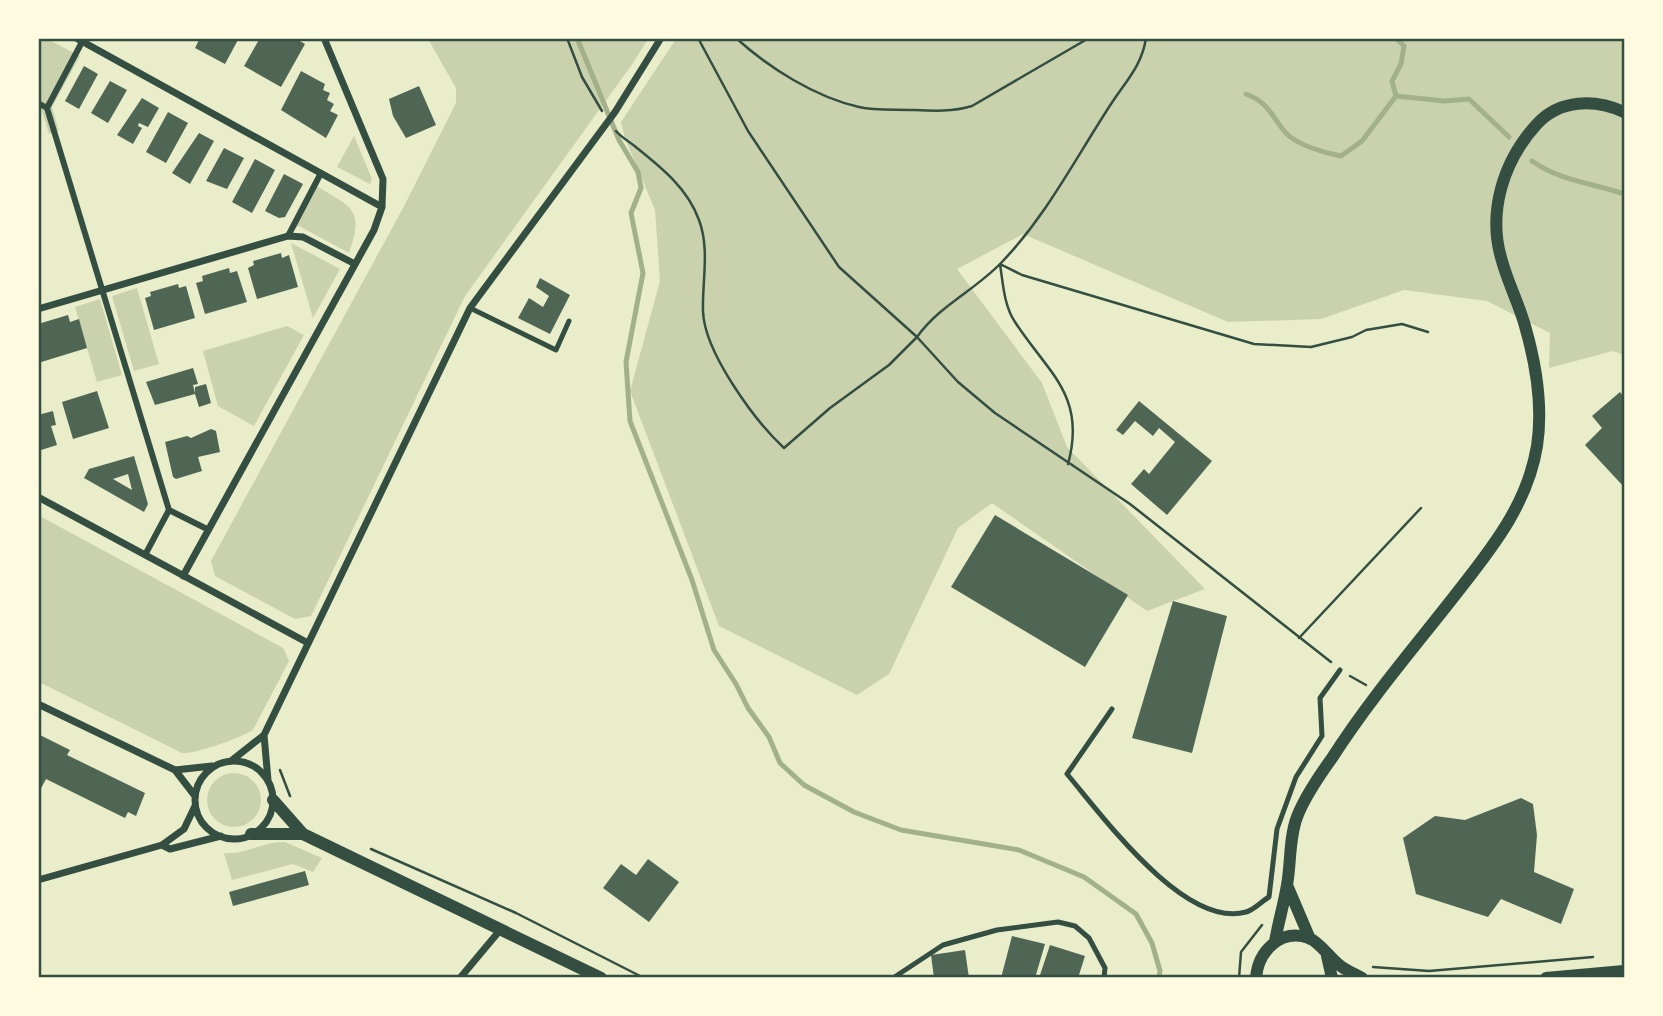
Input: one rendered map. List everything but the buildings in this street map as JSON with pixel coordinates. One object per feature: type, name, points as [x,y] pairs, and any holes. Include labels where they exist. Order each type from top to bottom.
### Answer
[{"type":"street","points":[[183,576],[374,230],[382,207],[383,179],[324,38]]},
{"type":"street","points":[[175,770],[231,761],[264,736],[471,308],[615,111],[661,38]]},
{"type":"street","points":[[145,555],[169,510],[47,108],[79,40],[382,207]]},
{"type":"street","points":[[38,103],[47,108]]},
{"type":"street","points":[[1275,942],[1287,884],[1296,818],[1344,739],[1499,538],[1525,490],[1533,465],[1539,428],[1535,373],[1524,324],[1497,237],[1497,206],[1506,172],[1531,130],[1555,109],[1584,103],[1605,105],[1625,112]]},
{"type":"street","points":[[288,236],[321,173]]},
{"type":"street","points":[[38,309],[288,236],[303,237],[355,264]]},
{"type":"street","points":[[38,497],[308,643]]},
{"type":"street","points":[[169,510],[209,530]]},
{"type":"street","points":[[38,704],[175,770],[195,800],[203,824],[220,836]]},
{"type":"street","points":[[264,736],[268,781],[273,800],[303,834],[601,978]]},
{"type":"street","points":[[231,761],[256,768],[268,781]]},
{"type":"street","points":[[38,880],[162,845],[189,823],[202,778],[217,765]]},
{"type":"street","points":[[162,845],[170,849],[220,836],[241,838],[251,834],[267,820],[273,800]]},
{"type":"street","points":[[251,834],[303,834]]},
{"type":"street","points":[[1287,884],[1310,939],[1342,967],[1362,978]]},
{"type":"street","points":[[460,978],[502,929]]},
{"type":"street","points":[[1256,978],[1257,964],[1264,951],[1275,942],[1288,937],[1310,939]]},
{"type":"street","points":[[1325,953],[1332,978]]},
{"type":"street","points":[[1546,978],[1625,971]]},
{"type":"lane","points":[[471,308],[556,350],[569,321]]},
{"type":"lane","points":[[1112,709],[1067,774],[1164,884],[1214,911],[1247,912],[1269,897],[1277,829],[1296,777],[1322,736],[1320,698],[1340,670]]},
{"type":"lane","points":[[893,978],[943,945],[997,930],[1058,922],[1075,926],[1089,938],[1105,968],[1104,978]]},
{"type":"path","points":[[567,38],[582,77],[605,115]]},
{"type":"path","points":[[698,38],[747,131],[839,267],[917,337],[958,382],[995,413],[1130,504],[1340,670],[1378,693]]},
{"type":"path","points":[[736,38],[782,72],[836,99],[860,107],[945,111],[972,106],[1088,38]]},
{"type":"path","points":[[612,125],[620,136],[668,173],[690,201],[700,223],[706,281],[703,313],[708,338],[741,393],[784,448],[842,399],[889,365],[942,308],[1000,264],[1068,177],[1112,102],[1133,75],[1146,38]]},
{"type":"path","points":[[1000,264],[1021,275],[1254,344],[1311,347],[1352,337],[1366,330],[1402,324],[1428,332]]},
{"type":"path","points":[[1000,264],[1005,299],[1014,321],[1058,376],[1064,389],[1073,428],[1069,464]]},
{"type":"path","points":[[1299,638],[1421,508]]},
{"type":"path","points":[[276,760],[291,803]]},
{"type":"path","points":[[368,848],[516,913],[644,978]]},
{"type":"path","points":[[1239,978],[1241,952],[1266,918]]},
{"type":"path","points":[[1365,962],[1376,969],[1429,971],[1600,957]]},
{"type":"green space","points":[[38,39],[47,39],[80,56],[52,107],[59,131],[49,134],[39,109]]},
{"type":"green space","points":[[428,39],[648,39],[465,296],[311,616],[295,619],[215,576],[211,561],[403,208],[456,103],[456,88]]},
{"type":"green space","points":[[676,39],[1624,39],[1624,355],[1613,351],[1549,368],[1550,333],[1487,301],[1404,290],[1321,319],[1228,322],[1023,234],[957,269],[1042,383],[1067,447],[1205,589],[1147,611],[992,503],[958,528],[889,674],[857,695],[719,626],[630,391],[660,281],[655,210],[621,122]]},
{"type":"green space","points":[[354,136],[372,179],[370,184],[337,167]]},
{"type":"green space","points":[[312,183],[351,209],[356,226],[349,253],[299,226],[290,229]]},
{"type":"green space","points":[[291,243],[340,269],[313,318]]},
{"type":"green space","points":[[137,288],[159,364],[134,371],[112,296]]},
{"type":"green space","points":[[100,299],[122,375],[97,382],[75,307]]},
{"type":"green space","points":[[287,326],[304,335],[254,426],[218,406],[203,351]]},
{"type":"green space","points":[[38,515],[283,648],[289,661],[253,730],[218,745],[182,753],[39,682]]},
{"type":"green space","points":[[234,773],[253,781],[261,800],[253,819],[234,827],[215,819],[207,800],[215,781]]},
{"type":"green space","points":[[285,842],[322,858],[313,872],[293,864],[232,880],[224,853]]},
{"type":"waterway","points":[[577,38],[619,140],[638,172],[641,188],[631,213],[643,273],[626,362],[630,421],[692,580],[714,650],[748,708],[769,737],[780,763],[804,785],[854,812],[901,830],[1019,850],[1084,877],[1136,914],[1152,943],[1160,971],[1159,978]]},
{"type":"waterway","points":[[1396,38],[1404,46],[1401,64],[1392,81],[1396,96]]},
{"type":"waterway","points":[[1246,94],[1264,105],[1285,132],[1296,141],[1319,151],[1341,156],[1362,141],[1396,96]]},
{"type":"waterway","points":[[1396,96],[1444,101],[1469,99],[1509,137]]},
{"type":"waterway","points":[[1532,161],[1565,177],[1624,194]]}]
